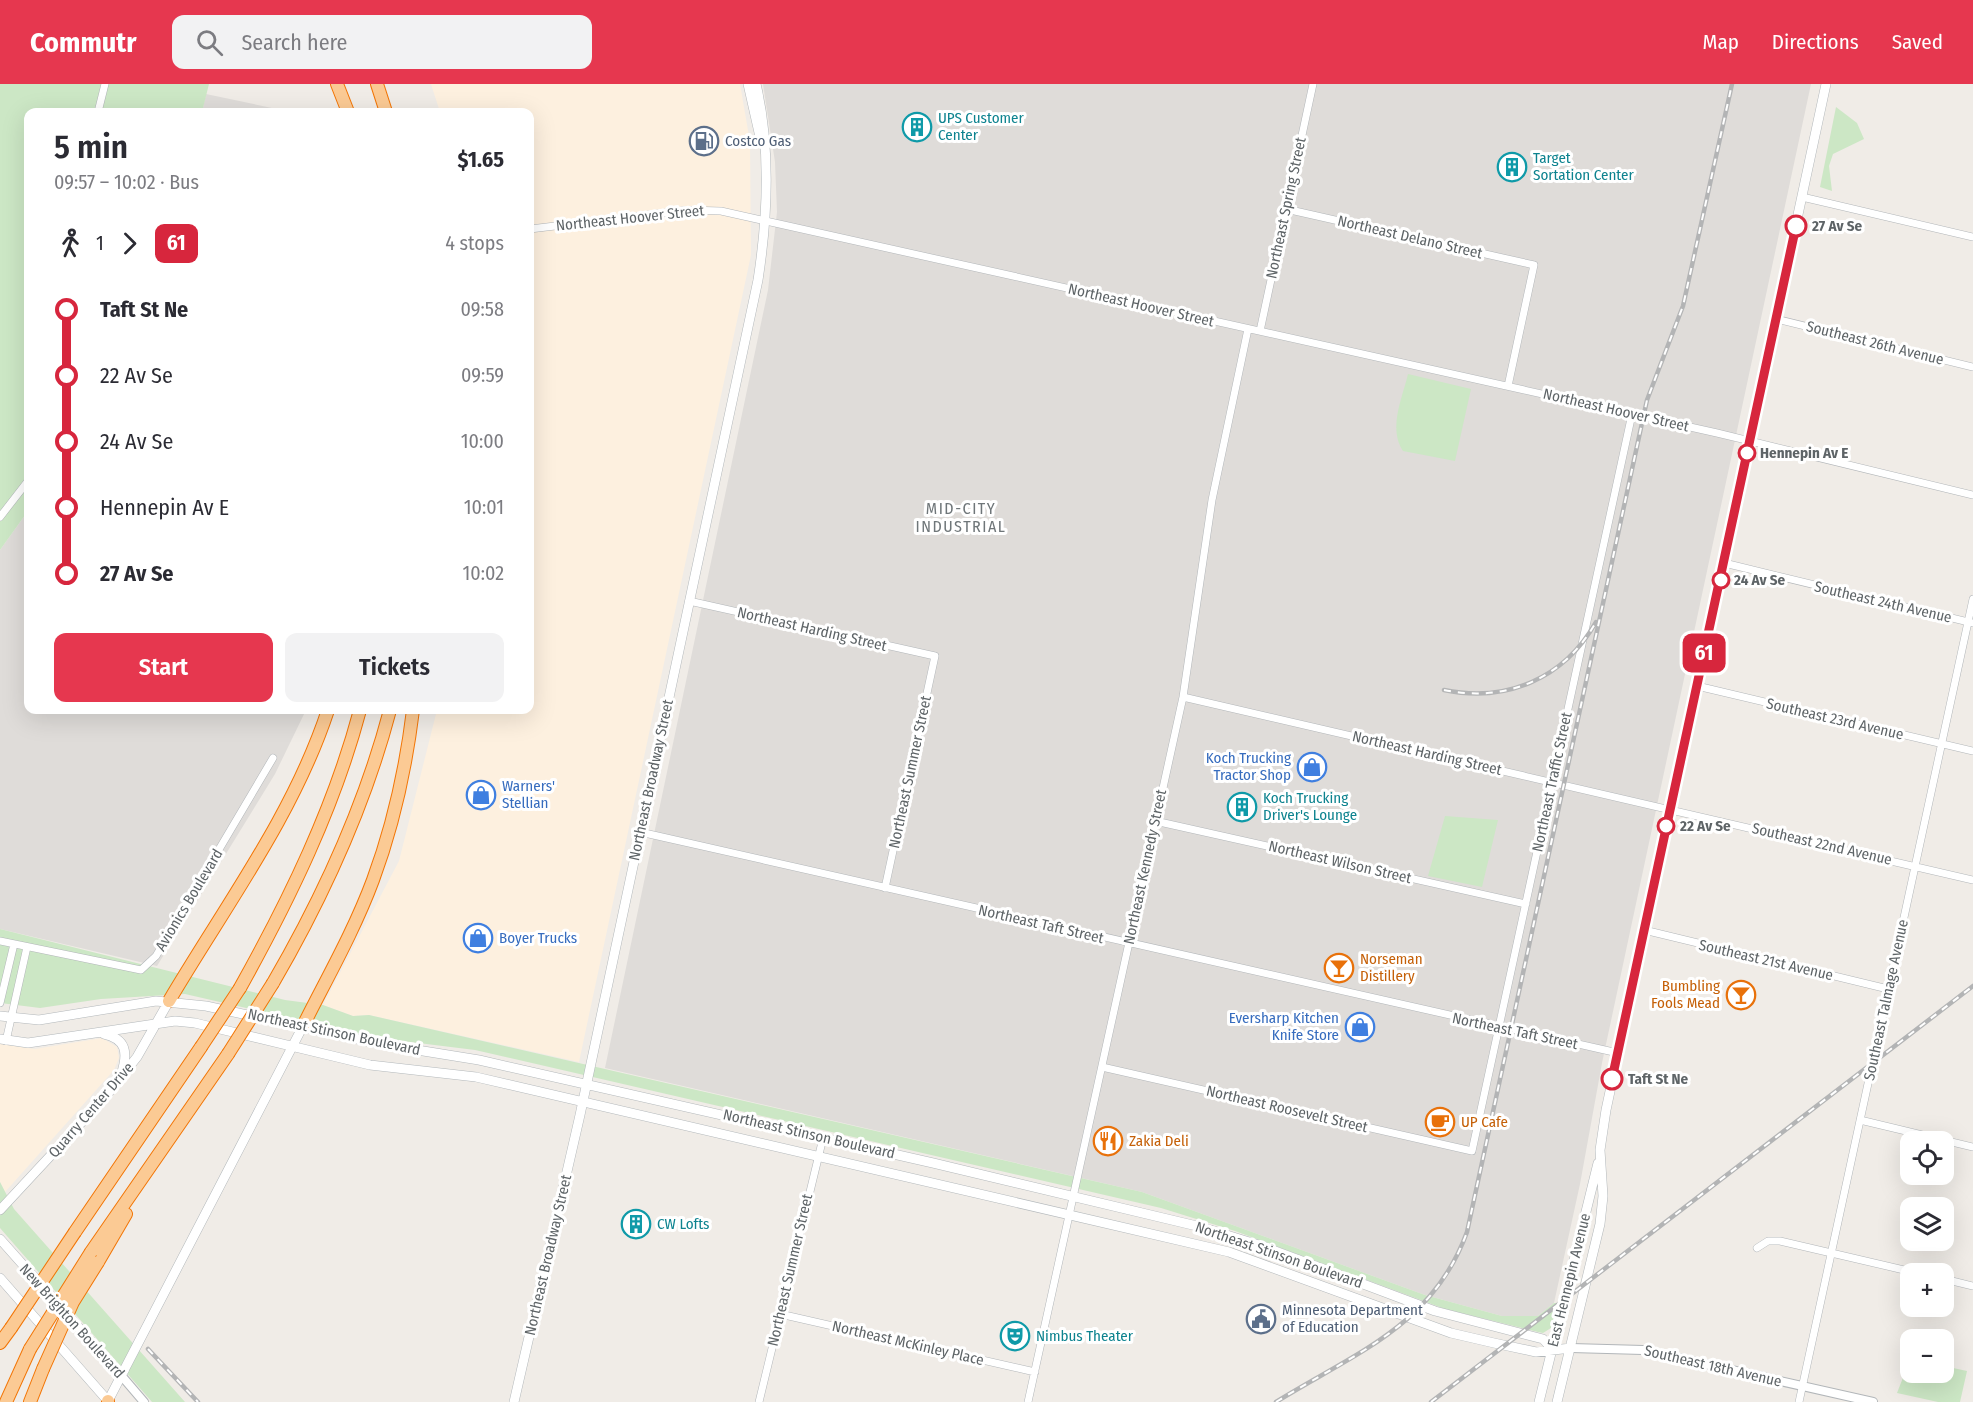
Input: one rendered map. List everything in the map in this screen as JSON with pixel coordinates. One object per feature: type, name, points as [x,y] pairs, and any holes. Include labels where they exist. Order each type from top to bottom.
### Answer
[{"type":"highway","points":[[338,84],[348,108]]},
{"type":"highway","points":[[344,84],[349,108]]},
{"type":"highway","points":[[377,84],[385,108]]},
{"type":"highway","points":[[169,1001],[273,834],[320,735],[327,714]]},
{"type":"highway","points":[[0,1343],[240,988],[299,878],[341,769],[359,714]]},
{"type":"highway","points":[[6,1402],[30,1349],[94,1257],[228,1054],[273,983],[309,919],[343,845],[389,714]]},
{"type":"highway","points":[[303,1026],[342,951],[373,879],[398,795],[412,714]]},
{"type":"highway","points":[[30,1402],[94,1257]]},
{"type":"main road","name":"Northeast Broadway Street","points":[[748,84],[765,154]]},
{"type":"main road","name":"Northeast Broadway Street","points":[[514,1402],[587,1084],[755,296],[766,221],[764,121],[756,84]]},
{"type":"main road","name":"East Hennepin Avenue","points":[[1539,1402],[1599,1158],[1618,1053],[1826,84]]},
{"type":"main road","name":"Northeast Stinson Boulevard","points":[[5,1017],[39,1020],[156,1001],[169,1001],[206,1006],[380,1044],[479,1060],[823,1137],[1225,1234],[1435,1311],[1543,1339],[1552,1348]]},
{"type":"main road","name":"Quarry Center Drive","points":[[0,1210],[94,1111],[120,1079],[137,1057],[169,1001]]},
{"type":"main road","name":"Northeast Stinson Boulevard","points":[[3,1040],[28,1043],[175,1021],[195,1023],[370,1065],[476,1077],[1071,1213],[1229,1252],[1451,1333],[1536,1352],[1552,1348]]},
{"type":"main road","points":[[108,1402],[120,1374],[303,1026]]},
{"type":"main road","points":[[99,1033],[115,1036],[126,1049],[126,1060],[120,1079]]},
{"type":"main road","name":"East Hennepin Avenue","points":[[1557,1402],[1600,1224],[1603,1196],[1599,1158]]},
{"type":"main road","name":"New Brighton Boulevard","points":[[0,1239],[120,1374]]},
{"type":"main road","name":"New Brighton Boulevard","points":[[0,1278],[108,1402]]},
{"type":"main road","name":"Southeast 18th Avenue","points":[[1552,1348],[1571,1348]]},
{"type":"street","points":[[99,108],[105,84]]},
{"type":"street","name":"Northeast Spring Street","points":[[1260,331],[1313,84]]},
{"type":"street","points":[[1802,197],[1973,237]]},
{"type":"street","name":"Northeast Hoover Street","points":[[534,229],[703,209],[766,221],[1749,440],[1973,495]]},
{"type":"street","name":"Northeast Delano Street","points":[[1286,209],[1534,265],[1508,386]]},
{"type":"street","name":"Southeast 26th Avenue","points":[[1776,319],[1973,367]]},
{"type":"street","name":"Northeast Kennedy Street","points":[[1028,1402],[1183,697],[1211,509],[1248,329]]},
{"type":"street","name":"Northeast Traffic Street","points":[[1472,1151],[1632,414]]},
{"type":"street","points":[[0,517],[24,486]]},
{"type":"street","name":"Southeast 24th Avenue","points":[[1724,563],[1971,622]]},
{"type":"street","name":"Southeast Talmage Avenue","points":[[1798,1402],[1941,744],[1971,622],[1973,599]]},
{"type":"street","name":"Northeast Harding Street","points":[[689,601],[934,656]]},
{"type":"street","name":"Northeast Summer Street","points":[[885,888],[934,656]]},
{"type":"street","name":"Southeast 23rd Avenue","points":[[1696,686],[1973,751]]},
{"type":"street","name":"Northeast Harding Street","points":[[1183,697],[1670,809]]},
{"type":"street","name":"Avionics Boulevard","points":[[0,940],[141,970],[156,956],[273,758]]},
{"type":"street","name":"Southeast 22nd Avenue","points":[[1670,809],[1973,880]]},
{"type":"street","name":"Northeast Wilson Street","points":[[1155,820],[1526,904]]},
{"type":"street","name":"Northeast Taft Street","points":[[640,832],[1499,1028],[1618,1053]]},
{"type":"street","name":"Southeast 21st Avenue","points":[[1644,930],[1888,989]]},
{"type":"street","points":[[0,1003],[15,944]]},
{"type":"street","points":[[3,1040],[5,1017],[27,947]]},
{"type":"street","name":"Northeast Roosevelt Street","points":[[1102,1067],[1472,1151]]},
{"type":"street","points":[[1860,1120],[1973,1147]]},
{"type":"street","name":"Northeast Summer Street","points":[[759,1402],[823,1137]]},
{"type":"street","points":[[1757,1248],[1768,1241],[1780,1241],[1900,1269]]},
{"type":"street","points":[[1954,1281],[1973,1286]]},
{"type":"street","name":"Northeast McKinley Place","points":[[780,1314],[1035,1372]]},
{"type":"street","name":"Southeast 18th Avenue","points":[[1571,1348],[1643,1350],[1873,1402]]},
{"type":"street","name":"New Brighton Boulevard","points":[[120,1374],[144,1402]]},
{"type":"shaded area","points":[[431,84],[740,84],[750,142],[751,255],[579,1062],[369,1015],[353,1016],[323,1005],[399,861],[436,714],[534,714],[534,108],[439,108]]},
{"type":"shaded area","points":[[763,84],[1811,84],[1602,1063],[1580,1184],[1554,1303],[1538,1316],[1502,1316],[1425,1295],[1142,1192],[605,1068],[768,290],[777,212],[775,162]]},
{"type":"shaded area","points":[[206,94],[272,108],[203,108]]},
{"type":"shaded area","points":[[24,517],[24,714],[304,714],[275,774],[157,966],[0,929],[0,550]]},
{"type":"shaded area","points":[[102,1038],[117,1047],[119,1058],[114,1070],[5,1192],[0,1182],[0,1044],[35,1049]]},
{"type":"green space","points":[[0,84],[209,84],[203,108],[24,108],[24,517],[0,550]]},
{"type":"green space","points":[[1836,107],[1857,123],[1864,139],[1833,154],[1829,166],[1832,191],[1820,187]]},
{"type":"green space","points":[[1408,374],[1471,389],[1455,461],[1403,451],[1396,423]]},
{"type":"green space","points":[[1445,816],[1498,820],[1482,887],[1428,876]]},
{"type":"green space","points":[[0,929],[285,1000],[323,1005],[353,1016],[369,1015],[1142,1192],[1425,1295],[1502,1316],[1538,1316],[1554,1303],[1558,1303],[1551,1328],[1543,1333],[1538,1332],[1445,1309],[1235,1231],[1161,1208],[475,1050],[378,1038],[185,994],[101,999],[40,1008],[0,1003]]},
{"type":"green space","points":[[0,1182],[14,1209],[185,1402],[152,1402],[0,1228]]},
{"type":"green space","points":[[1954,1368],[1967,1371],[1960,1402],[1938,1402],[1897,1393],[1901,1383],[1954,1383]]},
{"type":"railway","points":[[1276,1402],[1362,1351],[1388,1334],[1412,1314],[1434,1291],[1452,1264],[1467,1232],[1647,400],[1683,306],[1732,84]]},
{"type":"railway","points":[[1444,690],[1489,693],[1531,682],[1550,672],[1567,658],[1583,642],[1596,622]]},
{"type":"railway","points":[[1431,1402],[1973,986]]},
{"type":"railway","points":[[148,1349],[198,1402]]},
{"type":"bus line","name":"61","points":[[1612,1079],[1796,226]]},
{"type":"place","name":"UPS Customer Center","points":[[917,127]]},
{"type":"place","name":"Costco Gas","points":[[704,141]]},
{"type":"place","name":"Target Sortation Center","points":[[1512,167]]},
{"type":"place","name":"27 Av Se","points":[[1796,226]]},
{"type":"place","name":"Hennepin Av E","points":[[1747,453]]},
{"type":"place","name":"24 Av Se","points":[[1721,580]]},
{"type":"place","name":"Koch Trucking Tractor Shop","points":[[1312,767]]},
{"type":"place","name":"Warners' Stellian","points":[[481,795]]},
{"type":"place","name":"Koch Trucking Driver's Lounge","points":[[1242,807]]},
{"type":"place","name":"22 Av Se","points":[[1666,826]]},
{"type":"place","name":"Boyer Trucks","points":[[478,938]]},
{"type":"place","name":"Norseman Distillery","points":[[1339,968]]},
{"type":"place","name":"Bumbling Fools Mead","points":[[1741,995]]},
{"type":"place","name":"Eversharp Kitchen Knife Store","points":[[1360,1027]]},
{"type":"place","name":"Taft St Ne","points":[[1612,1079]]},
{"type":"place","name":"UP Cafe","points":[[1440,1122]]},
{"type":"place","name":"Zakia Deli","points":[[1108,1141]]},
{"type":"place","name":"CW Lofts","points":[[636,1224]]},
{"type":"place","name":"Minnesota Department of Education","points":[[1261,1319]]},
{"type":"place","name":"Nimbus Theater","points":[[1015,1336]]},
{"type":"district","name":"MID-CITY INDUSTRIAL","points":[[961,517]]}]
